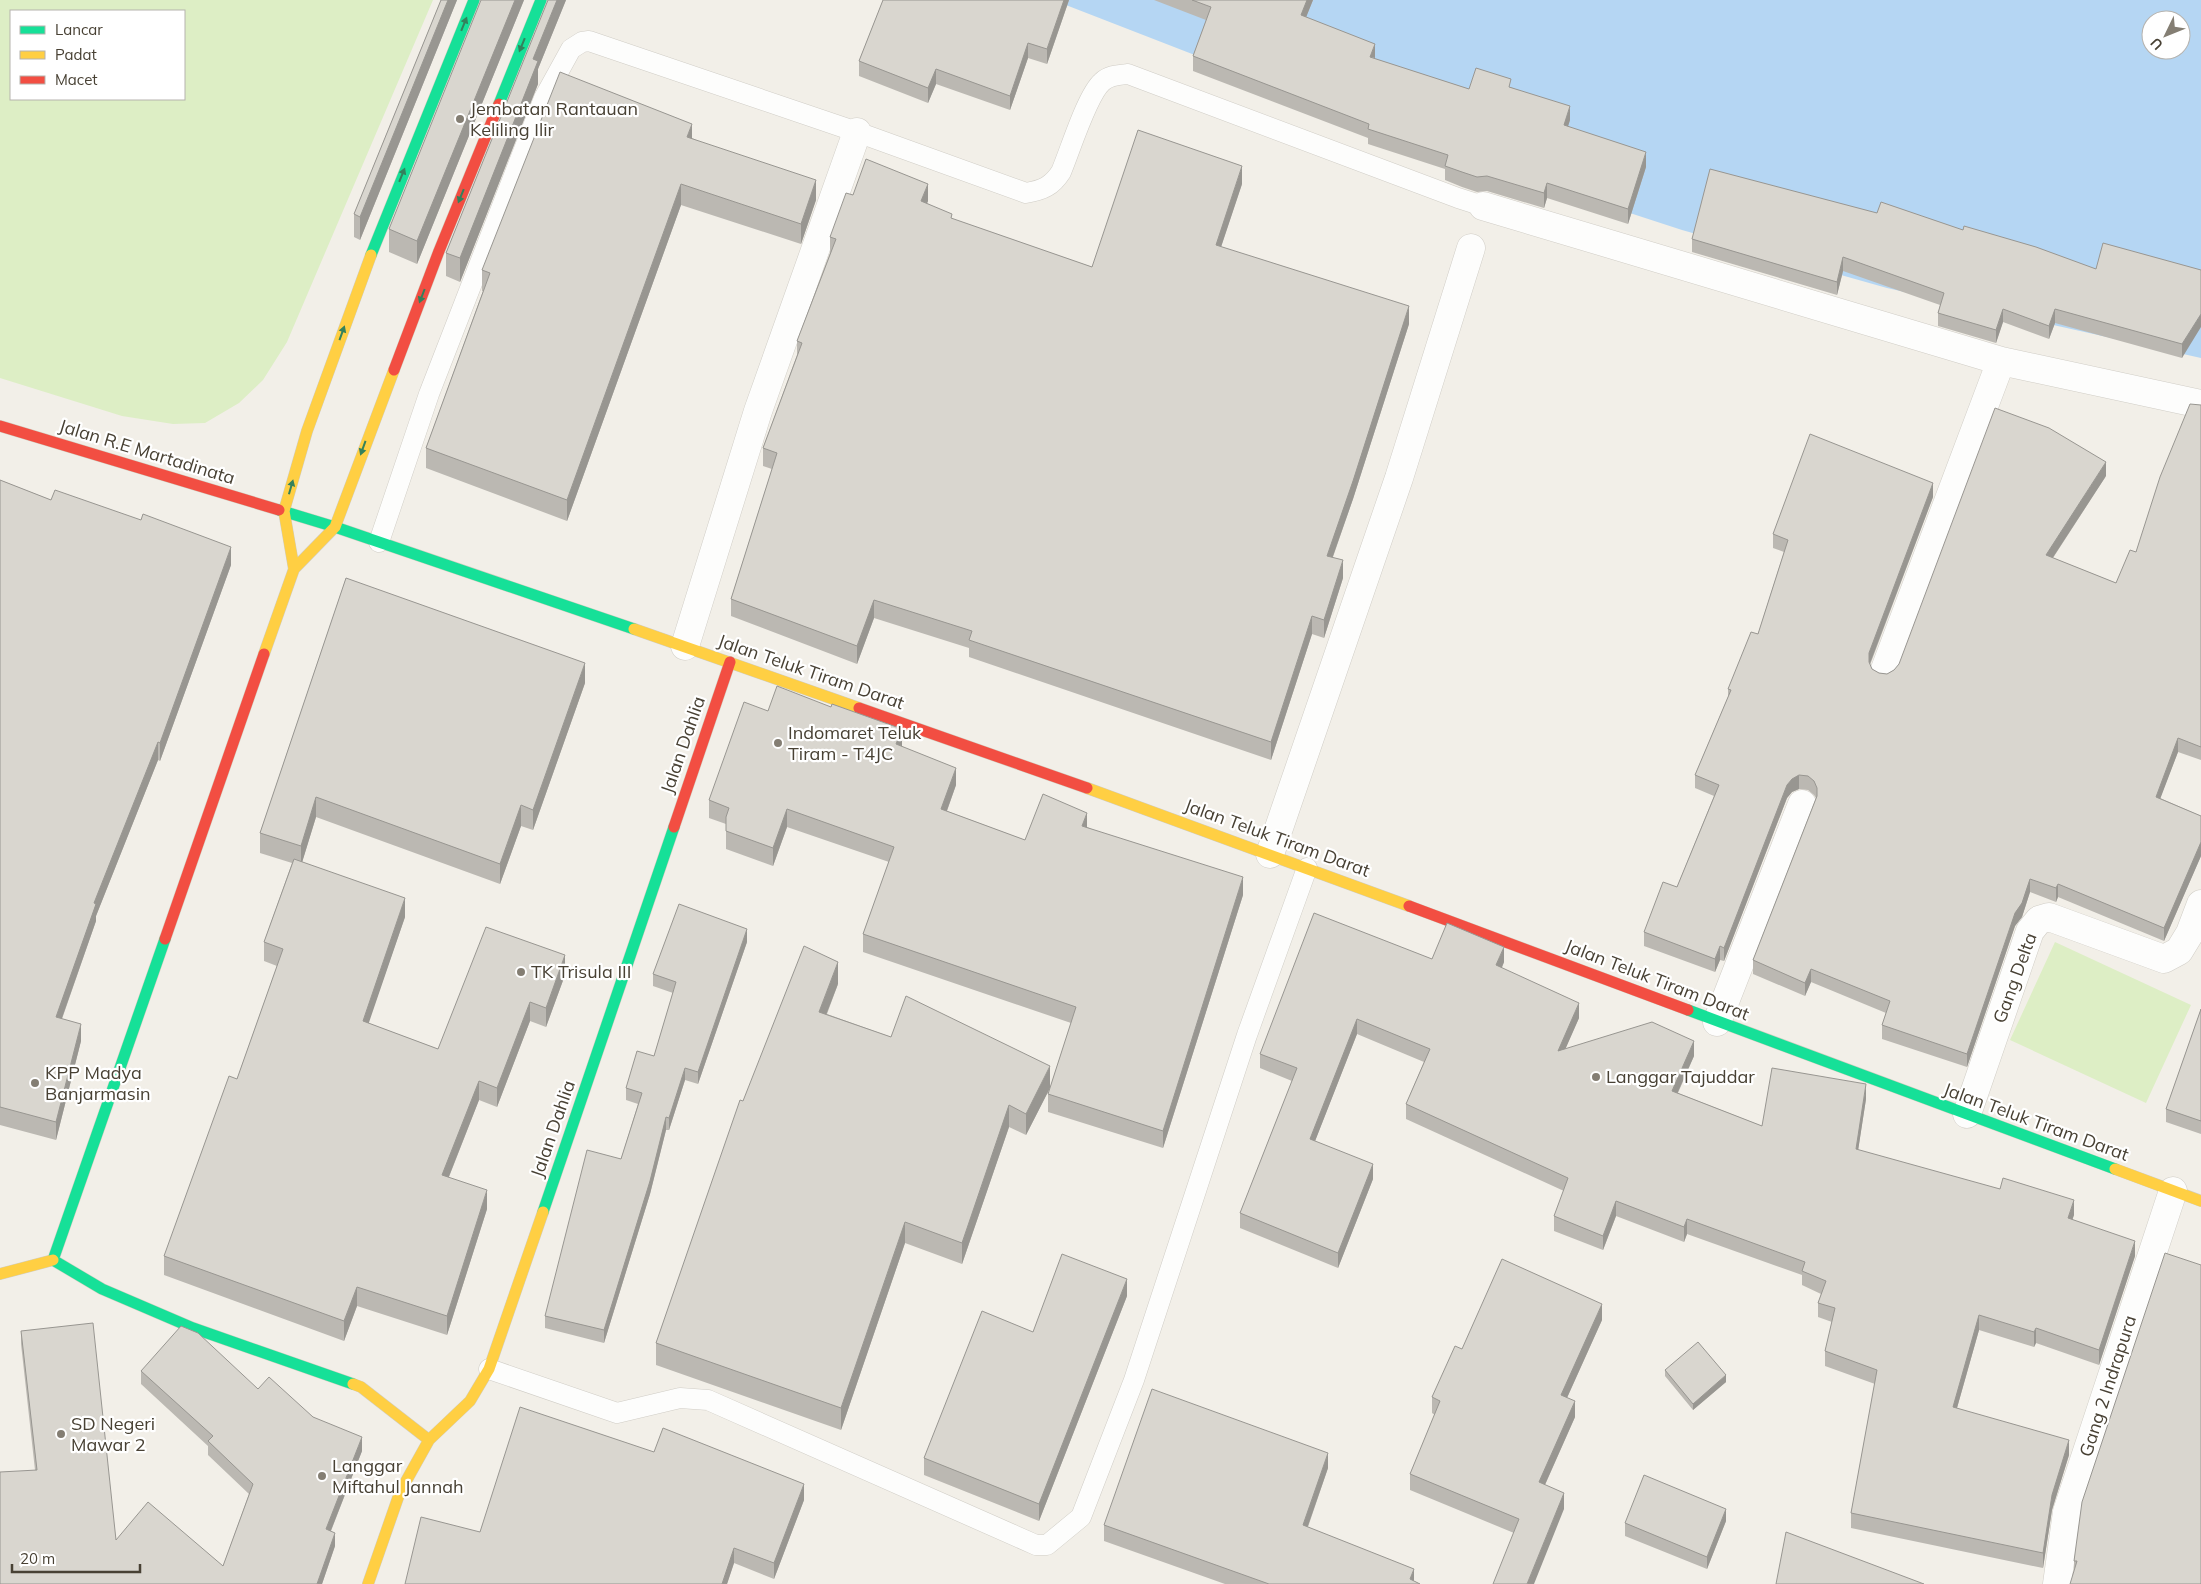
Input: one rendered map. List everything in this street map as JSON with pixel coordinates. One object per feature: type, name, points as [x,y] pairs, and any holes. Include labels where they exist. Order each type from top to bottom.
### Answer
[{"type":"street","points":[[294,569],[284,512],[307,431],[384,220],[474,0]]},
{"type":"street","points":[[53,1260],[294,569],[335,527],[439,250],[541,0]]},
{"type":"street","points":[[684,646],[758,411],[857,132]]},
{"type":"street","points":[[1483,206],[2001,361],[2201,404]]},
{"type":"street","points":[[1270,854],[1399,478],[1470,248]]},
{"type":"street","points":[[1884,672],[2001,361]]},
{"type":"street","name":"Jalan R.E Martadinata","points":[[0,426],[335,527]]},
{"type":"street","name":"Jalan Teluk Tiram Darat","points":[[335,527],[730,662],[1270,854],[2172,1191],[2200,1197]]},
{"type":"street","name":"Jalan Dahlia","points":[[368,1584],[400,1492],[429,1440],[470,1401],[490,1369],[730,662]]},
{"type":"street","points":[[1717,1022],[1802,804]]},
{"type":"street","name":"Gang Delta","points":[[1967,1114],[2030,931],[2039,920],[2049,917],[2164,959],[2179,951],[2190,933],[2201,904]]},
{"type":"street","name":"Gang 2 Indrapura","points":[[2056,1584],[2067,1512],[2172,1191]]},
{"type":"street","points":[[0,1274],[53,1260],[102,1289],[192,1328],[361,1387],[429,1440]]},
{"type":"lane","points":[[379,542],[429,394],[544,98],[571,49],[582,42],[588,41],[857,132],[1026,193],[1034,192],[1054,183],[1093,92],[1102,81],[1113,76],[1128,74],[1483,206]]},
{"type":"lane","points":[[490,1369],[617,1413],[680,1398],[708,1400],[1036,1545],[1047,1545],[1081,1517],[1134,1380],[1247,1036],[1307,868]]},
{"type":"green space","points":[[0,0],[433,0],[287,342],[263,380],[239,403],[205,423],[173,424],[122,416],[0,378]]},
{"type":"green space","points":[[2055,942],[2191,1005],[2146,1103],[2010,1040]]},
{"type":"water","points":[[1053,0],[2201,0],[2201,358],[1887,288],[1682,230],[1452,155]]},
{"type":"building","points":[[441,0],[448,0],[360,217],[354,214]]},
{"type":"building","points":[[481,0],[515,0],[417,241],[389,229]]},
{"type":"building","points":[[548,0],[557,0],[533,59],[538,61],[460,258],[446,253]]},
{"type":"building","points":[[883,0],[1064,0],[1047,49],[1028,43],[1010,96],[936,69],[928,88],[859,61]]},
{"type":"building","points":[[1192,0],[1307,0],[1301,15],[1375,44],[1370,57],[1469,89],[1476,68],[1511,79],[1509,87],[1570,106],[1564,125],[1646,152],[1628,209],[1547,183],[1544,193],[1487,176],[1477,177],[1462,172],[1445,166],[1448,155],[1368,129],[1369,124],[1193,56],[1211,7]]},
{"type":"building","points":[[560,72],[692,124],[687,137],[816,180],[801,224],[681,184],[567,500],[426,448],[490,273],[482,270]]},
{"type":"building","points":[[1138,130],[1242,166],[1216,245],[1409,306],[1327,556],[1343,560],[1324,620],[1312,616],[1271,742],[969,640],[972,631],[874,600],[857,646],[731,599],[777,453],[763,448],[802,343],[797,341],[836,239],[830,237],[846,193],[853,195],[866,159],[928,184],[921,201],[952,214],[951,218],[1092,267]]},
{"type":"building","points":[[1710,169],[1877,213],[1881,202],[1963,230],[1964,226],[2036,247],[2096,269],[2103,243],[2201,270],[2201,314],[2182,344],[2055,309],[2049,326],[2003,309],[1996,330],[1938,313],[1944,293],[1843,257],[1837,282],[1692,239]]},
{"type":"building","points":[[2190,404],[2201,405],[2201,747],[2178,738],[2156,797],[2201,816],[2201,842],[2164,928],[2058,884],[2056,888],[2030,879],[2022,903],[2015,913],[1967,1054],[1882,1025],[1890,1001],[1811,969],[1805,983],[1753,960],[1817,796],[1817,788],[1814,781],[1808,776],[1799,775],[1787,785],[1724,948],[1720,946],[1715,959],[1644,932],[1663,882],[1677,887],[1719,785],[1695,775],[1731,690],[1728,689],[1751,632],[1758,634],[1788,540],[1773,534],[1810,434],[1933,483],[1869,653],[1869,662],[1872,669],[1879,673],[1887,674],[1899,664],[1995,408],[2049,428],[2106,462],[2046,555],[2116,583],[2130,550],[2136,552],[2160,477]]},
{"type":"building","points":[[0,480],[51,500],[55,490],[141,520],[143,514],[231,547],[160,743],[158,742],[94,903],[96,904],[56,1017],[81,1024],[56,1122],[0,1107]]},
{"type":"building","points":[[346,578],[585,663],[533,810],[521,805],[500,864],[316,797],[301,846],[260,833]]},
{"type":"building","points":[[777,686],[831,707],[832,704],[902,729],[896,744],[956,768],[941,809],[1025,840],[1043,794],[1087,813],[1082,826],[1243,877],[1163,1131],[1048,1094],[1076,1007],[863,934],[894,847],[787,809],[773,848],[726,831],[726,817],[729,808],[709,800],[744,702],[768,711]]},
{"type":"building","points":[[294,859],[405,898],[363,1021],[438,1049],[486,927],[565,955],[546,1008],[530,1002],[497,1088],[479,1081],[442,1175],[487,1190],[447,1316],[357,1287],[344,1321],[164,1256],[229,1076],[237,1079],[283,949],[264,942]]},
{"type":"building","points":[[679,904],[747,929],[698,1072],[685,1068],[669,1118],[666,1117],[650,1181],[604,1330],[545,1316],[587,1150],[621,1159],[642,1093],[626,1088],[637,1051],[654,1056],[676,982],[653,974]]},
{"type":"building","points":[[1314,913],[1432,959],[1447,923],[1504,947],[1496,965],[1579,1003],[1558,1051],[1652,1022],[1694,1041],[1672,1091],[1762,1126],[1772,1068],[1866,1084],[1856,1149],[2000,1189],[2003,1178],[2074,1200],[2068,1218],[2135,1241],[2099,1350],[2036,1328],[2034,1332],[1979,1315],[1953,1407],[2069,1440],[2052,1495],[2043,1553],[1851,1513],[1877,1370],[1825,1351],[1835,1308],[1818,1303],[1826,1281],[1802,1271],[1805,1262],[1687,1219],[1684,1227],[1616,1201],[1603,1236],[1554,1216],[1568,1178],[1406,1104],[1430,1049],[1357,1019],[1310,1139],[1373,1164],[1338,1253],[1240,1213],[1297,1068],[1260,1054]]},
{"type":"building","points":[[804,946],[838,962],[819,1012],[891,1037],[906,996],[1050,1066],[1026,1114],[1009,1105],[962,1243],[905,1222],[841,1408],[656,1343],[740,1100],[743,1101]]},
{"type":"building","points":[[2201,1009],[2201,1121],[2166,1109]]},
{"type":"building","points":[[2165,1253],[2201,1265],[2201,1584],[2070,1584],[2077,1561],[2074,1561],[2082,1502]]},
{"type":"building","points":[[1062,1254],[1127,1279],[1039,1504],[924,1458],[982,1311],[1033,1332]]},
{"type":"building","points":[[1502,1259],[1602,1304],[1561,1395],[1575,1401],[1539,1482],[1564,1493],[1527,1584],[1493,1584],[1519,1519],[1410,1474],[1440,1401],[1432,1397],[1455,1346],[1462,1349]]},
{"type":"building","points":[[93,1323],[116,1540],[148,1502],[223,1566],[253,1484],[208,1441],[213,1436],[141,1371],[181,1326],[198,1333],[258,1389],[269,1377],[313,1417],[362,1437],[326,1529],[335,1533],[317,1584],[0,1584],[0,1472],[37,1470],[21,1331]]},
{"type":"building","points":[[1698,1342],[1726,1375],[1693,1404],[1665,1370]]},
{"type":"building","points":[[1152,1389],[1328,1453],[1303,1525],[1414,1569],[1410,1579],[1420,1584],[1269,1584],[1104,1525]]},
{"type":"building","points":[[520,1407],[654,1452],[663,1428],[804,1484],[774,1563],[734,1548],[722,1584],[405,1584],[421,1517],[480,1532]]},
{"type":"building","points":[[1644,1475],[1726,1509],[1707,1557],[1625,1523]]},
{"type":"building","points":[[1786,1532],[1924,1584],[1776,1584]]},
{"type":"traffic: fast","points":[[371,255],[474,0]]},
{"type":"traffic: fast","points":[[499,104],[541,0]]},
{"type":"traffic: fast","points":[[279,510],[335,527],[634,629]]},
{"type":"traffic: fast","points":[[543,1212],[674,827]]},
{"type":"traffic: fast","points":[[53,1260],[165,939]]},
{"type":"traffic: fast","points":[[1688,1010],[2115,1169]]},
{"type":"traffic: fast","points":[[53,1260],[102,1289],[193,1328],[353,1384]]},
{"type":"traffic: slow","points":[[294,569],[284,511],[307,431],[371,255]]},
{"type":"traffic: slow","points":[[264,654],[294,569],[335,527],[394,370]]},
{"type":"traffic: slow","points":[[634,629],[859,708]]},
{"type":"traffic: slow","points":[[1087,788],[1409,906]]},
{"type":"traffic: slow","points":[[2115,1169],[2201,1201]]},
{"type":"traffic: slow","points":[[368,1584],[400,1492],[429,1440],[470,1401],[489,1369],[543,1212]]},
{"type":"traffic: slow","points":[[0,1274],[53,1260]]},
{"type":"traffic: slow","points":[[353,1384],[361,1387],[429,1440]]},
{"type":"traffic: jam","points":[[394,370],[439,251],[499,104]]},
{"type":"traffic: jam","points":[[0,426],[279,510]]},
{"type":"traffic: jam","points":[[165,939],[264,654]]},
{"type":"traffic: jam","points":[[674,827],[730,662]]},
{"type":"traffic: jam","points":[[859,708],[1087,788]]},
{"type":"traffic: jam","points":[[1409,906],[1688,1010]]},
{"type":"place","name":"Jembatan Rantauan Keliling Ilir","points":[[460,119]]},
{"type":"place","name":"Indomaret Teluk Tiram - T4JC","points":[[778,743]]},
{"type":"place","name":"TK Trisula III","points":[[521,972]]},
{"type":"place","name":"Langgar Tajuddar","points":[[1596,1077]]},
{"type":"place","name":"KPP Madya Banjarmasin","points":[[35,1083]]},
{"type":"place","name":"SD Negeri Mawar 2","points":[[61,1434]]},
{"type":"place","name":"Langgar Miftahul Jannah","points":[[322,1476]]}]
